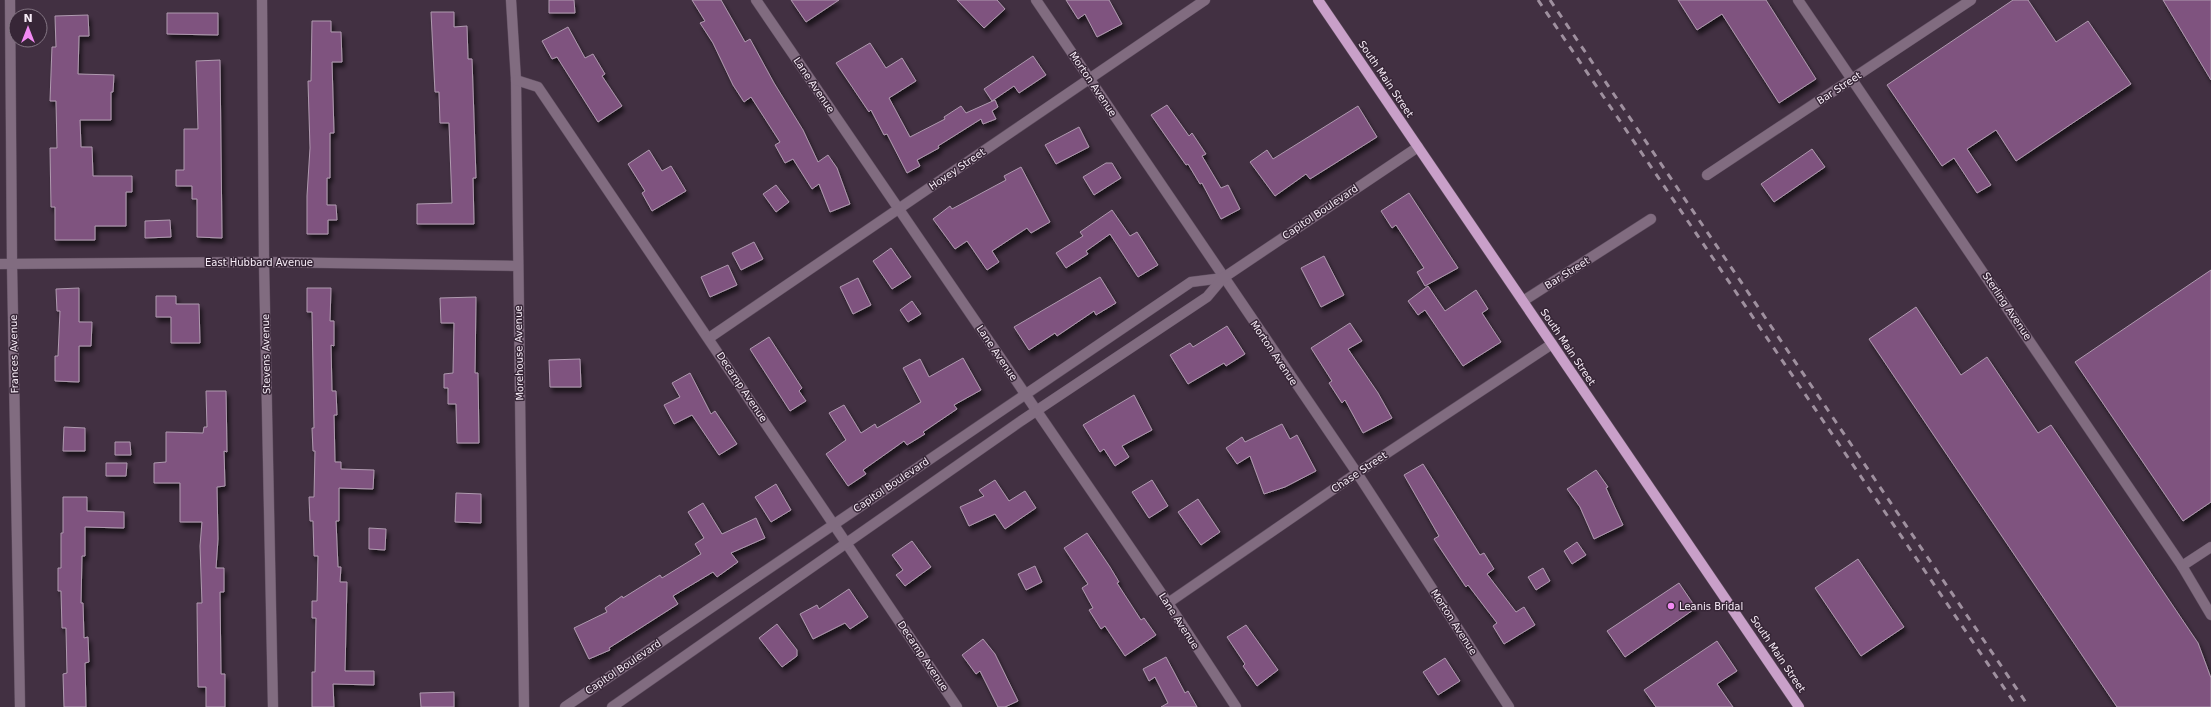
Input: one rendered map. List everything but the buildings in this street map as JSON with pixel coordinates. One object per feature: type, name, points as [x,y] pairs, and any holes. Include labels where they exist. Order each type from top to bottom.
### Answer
[{"type":"main road","name":"South Main Street","points":[[1318,0],[1799,707]]},
{"type":"street","name":"Frances Avenue","points":[[10,0],[12,264],[20,707]]},
{"type":"street","name":"Stevens Avenue","points":[[262,0],[264,262],[273,707]]},
{"type":"street","name":"Morehouse Avenue","points":[[511,0],[516,80],[524,707]]},
{"type":"street","name":"Lane Avenue","points":[[756,0],[1168,604],[1236,707]]},
{"type":"street","name":"Morton Avenue","points":[[1036,0],[1223,278],[1357,473],[1509,707]]},
{"type":"street","name":"Hovey Street","points":[[709,338],[1205,0]]},
{"type":"street","name":"Sterling Avenue","points":[[1798,0],[2182,566],[2211,615]]},
{"type":"street","name":"Bar Street","points":[[1707,175],[1971,0]]},
{"type":"street","name":"Decamp Avenue","points":[[516,80],[538,87],[957,707]]},
{"type":"street","name":"Capitol Boulevard","points":[[612,707],[846,542],[1036,411],[1207,297],[1223,278],[1418,147]]},
{"type":"street","name":"Bar Street","points":[[1523,301],[1651,220]]},
{"type":"street","name":"East Hubbard Avenue","points":[[0,264],[264,262],[518,266]]},
{"type":"street","name":"Capitol Boulevard","points":[[565,707],[1191,282],[1223,278]]},
{"type":"street","name":"Chase Street","points":[[1168,604],[1357,473],[1552,344]]},
{"type":"street","points":[[2182,566],[2211,547]]},
{"type":"railway","points":[[1538,0],[2017,707]]},
{"type":"railway","points":[[1550,0],[2029,707]]},
{"type":"place","name":"Leanis Bridal","points":[[1671,606]]}]
